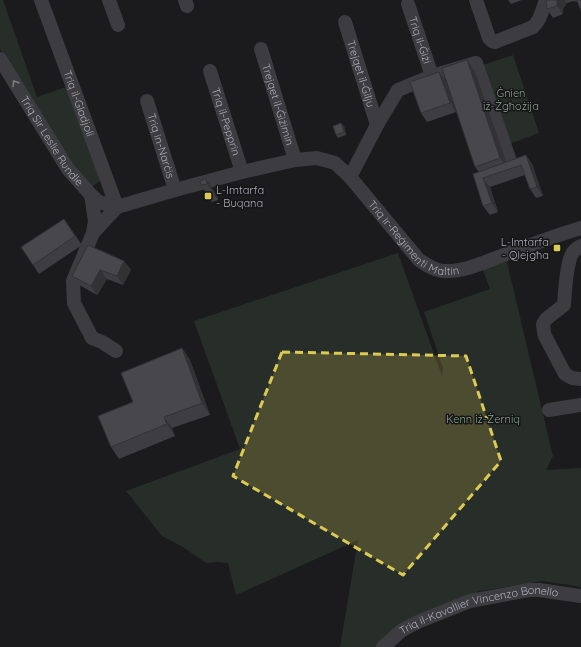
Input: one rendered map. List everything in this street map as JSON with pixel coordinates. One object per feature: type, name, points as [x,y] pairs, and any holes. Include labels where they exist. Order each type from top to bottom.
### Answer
[{"type":"street","name":"Triq il-Gladjoli","points":[[41,0],[117,207]]},
{"type":"street","points":[[109,0],[118,25]]},
{"type":"street","points":[[476,0],[488,35],[492,41],[497,41],[537,24],[546,0]]},
{"type":"street","name":"Triq il-Ġiżi","points":[[408,4],[432,76]]},
{"type":"street","name":"Trejqet il-Ġilju","points":[[345,22],[377,125]]},
{"type":"street","name":"Trejqet il-Ġiżimin","points":[[261,49],[296,160]]},
{"type":"street","name":"Triq Sir Leslie Rundle","points":[[0,59],[68,169],[99,202],[117,207]]},
{"type":"street","points":[[350,177],[377,125],[398,90],[432,76],[476,63],[509,158]]},
{"type":"street","name":"Triq il-Pepprin","points":[[210,71],[242,172]]},
{"type":"street","name":"Triq in-Narċis","points":[[147,101],[174,190]]},
{"type":"street","name":"Triq ir-Reġimenti Maltin","points":[[117,207],[242,172],[296,160],[316,158],[335,163],[350,177],[419,260],[442,271],[458,270],[581,228]]},
{"type":"street","points":[[91,195],[95,221],[92,233],[73,281],[74,303],[92,338],[102,342],[116,351]]},
{"type":"street","points":[[92,233],[117,207]]},
{"type":"street","points":[[581,246],[572,254],[567,277],[564,305],[546,319],[543,324],[545,336],[563,372],[570,377],[581,379]]},
{"type":"street","points":[[549,410],[581,405]]},
{"type":"street","name":"Triq il-Kavallier Vincenzo Bonello","points":[[383,647],[401,631],[410,626],[470,601],[529,590],[581,596]]},
{"type":"highlighted area","points":[[282,352],[466,356],[501,461],[403,575],[233,476]]},
{"type":"green space","points":[[0,0],[3,0],[37,97],[66,87],[102,180],[90,188],[67,157],[0,49]]},
{"type":"green space","name":"Ġnien iż-Żgħożija","points":[[513,55],[539,133],[509,144],[483,65]]},
{"type":"green space","name":"Kenn iż-Żerniq","points":[[398,253],[442,376],[443,368],[424,312],[490,289],[482,268],[506,258],[553,456],[546,470],[581,468],[581,587],[543,581],[480,591],[399,625],[377,647],[340,647],[358,540],[236,595],[228,563],[206,563],[183,547],[162,536],[126,491],[240,449],[194,321]]},
{"type":"building","points":[[546,0],[557,0],[557,6],[547,9]]},
{"type":"building","points":[[577,0],[581,0],[581,11]]},
{"type":"building","points":[[467,60],[500,158],[475,167],[442,68]]},
{"type":"building","points":[[439,72],[450,103],[421,113],[410,82]]},
{"type":"building","points":[[341,123],[344,132],[336,135],[333,126]]},
{"type":"building","points":[[526,155],[537,187],[530,189],[521,165],[483,178],[492,203],[483,206],[473,174]]},
{"type":"building","points":[[206,179],[207,184],[201,185],[200,181]]},
{"type":"building","points":[[64,219],[75,236],[33,265],[21,247]]},
{"type":"building","points":[[88,245],[124,261],[117,276],[100,270],[91,286],[72,276]]},
{"type":"building","points":[[182,348],[202,403],[164,417],[167,424],[111,447],[98,416],[133,402],[121,373]]},
{"type":"place","name":"L-Imtarfa - Buqana","points":[[208,196]]},
{"type":"place","name":"L-Imtarfa - Qlejgħa","points":[[557,248]]}]
